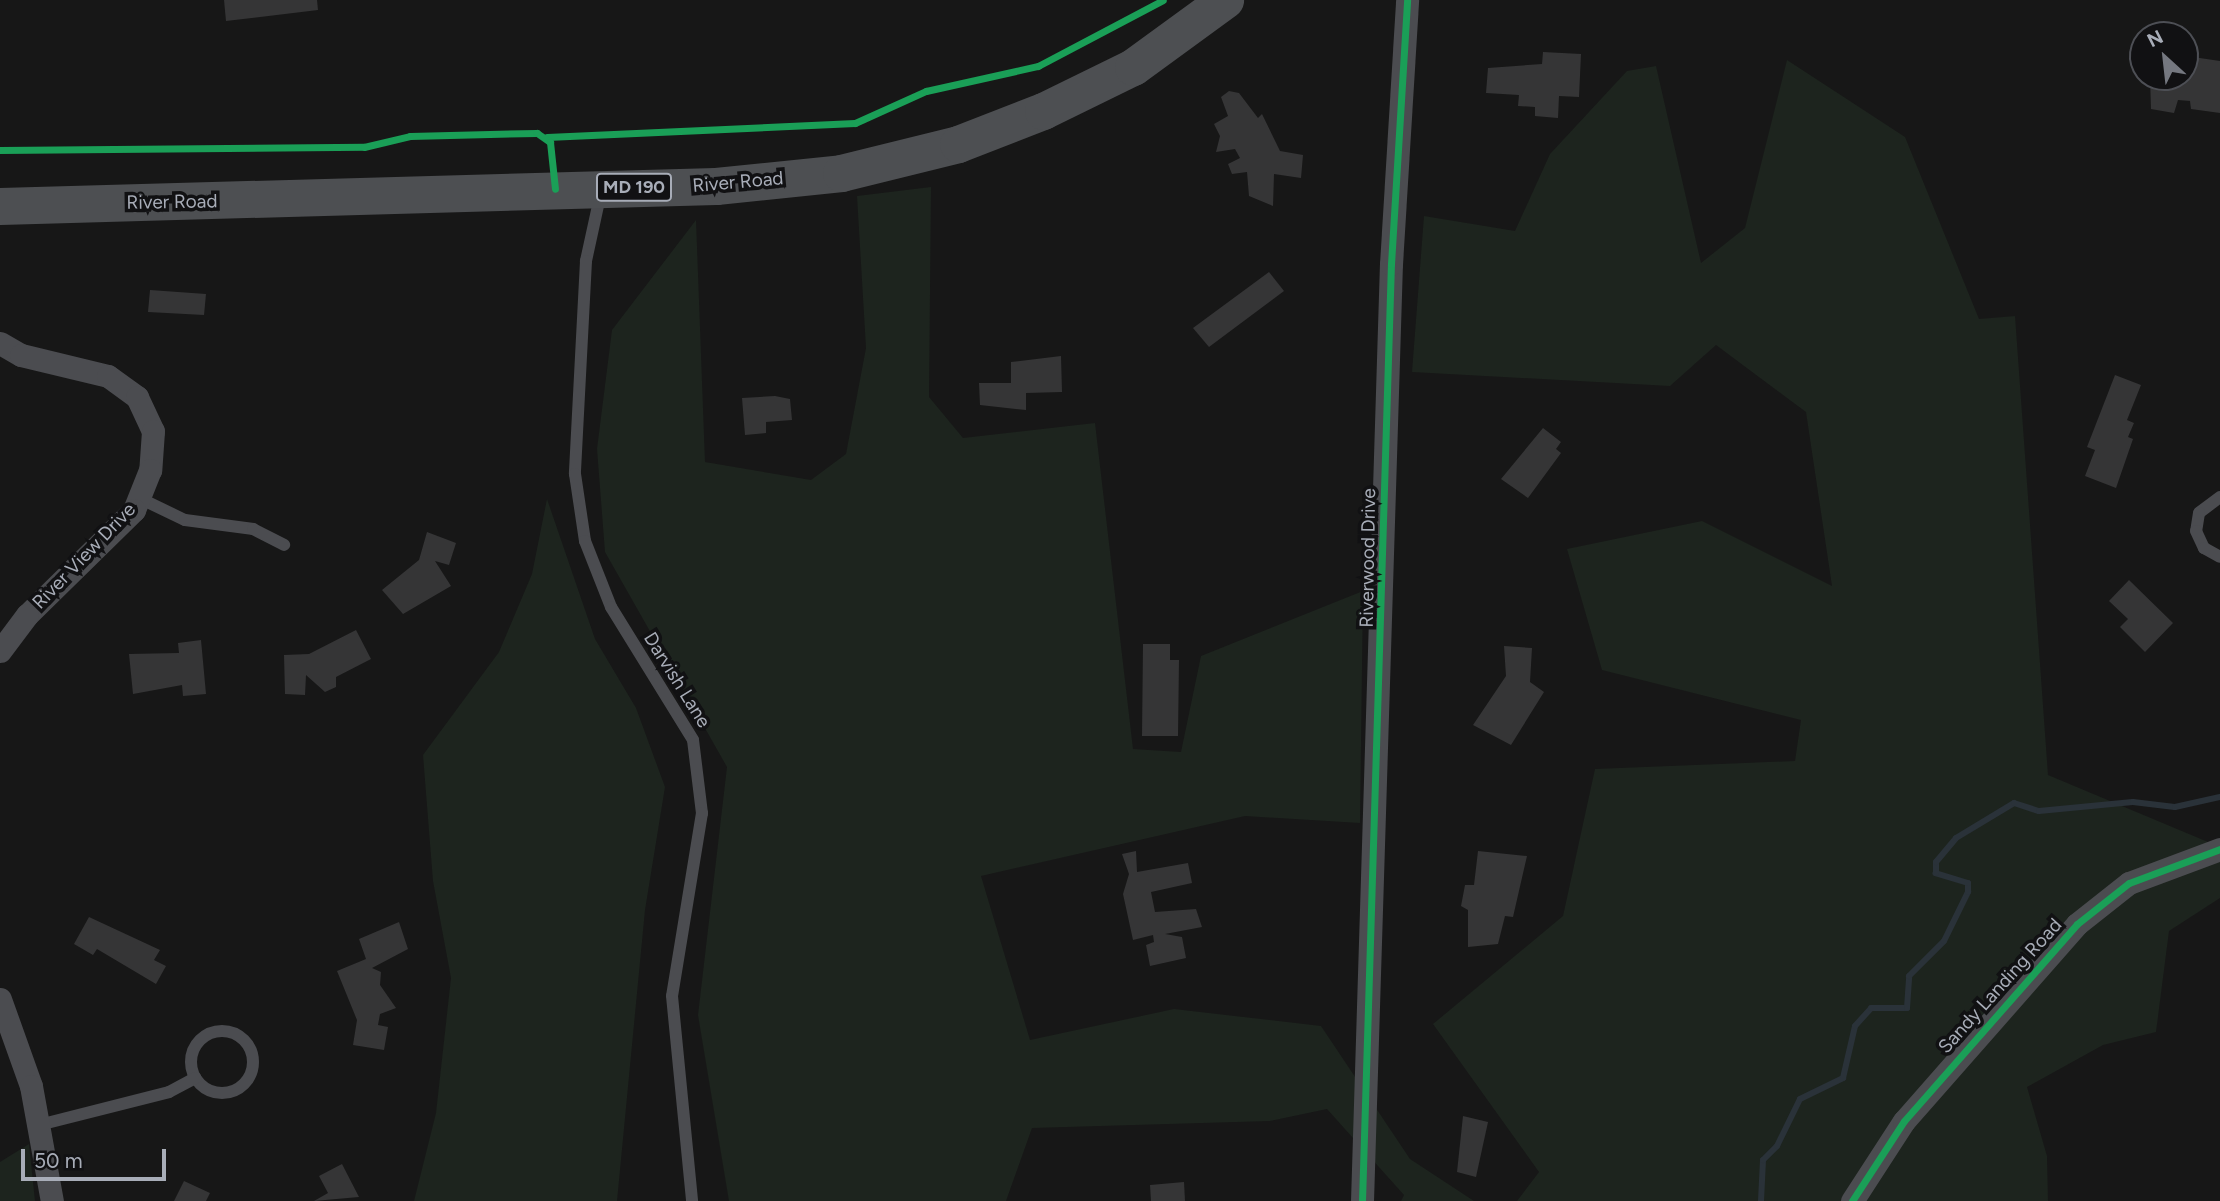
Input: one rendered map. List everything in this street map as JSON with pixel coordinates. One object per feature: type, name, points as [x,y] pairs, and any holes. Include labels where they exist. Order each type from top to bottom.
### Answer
[{"type":"main road","name":"River Road","points":[[0,206],[716,186],[841,173],[958,144],[1133,67],[1225,0]]},
{"type":"street","name":"Riverwood Drive","points":[[1362,1201],[1391,264],[1407,0]]},
{"type":"street","name":"River View Drive","points":[[0,342],[21,355],[107,376],[137,397],[153,431],[139,498],[0,651]]},
{"type":"street","name":"Sandy Landing Road","points":[[1852,1201],[1903,1121],[2077,924],[2129,883],[2220,849]]},
{"type":"street","points":[[0,999],[39,1125],[52,1201]]},
{"type":"lane","name":"Darvish Lane","points":[[602,188],[586,261],[575,474],[585,541],[611,607],[693,740],[702,813],[672,996],[692,1201]]},
{"type":"lane","points":[[2220,497],[2199,513],[2196,531],[2204,548],[2220,557]]},
{"type":"lane","points":[[139,498],[185,520],[253,529],[284,545]]},
{"type":"lane","points":[[234,1033],[248,1045],[253,1064],[238,1088],[210,1090],[195,1078],[191,1059],[205,1035],[234,1033]]},
{"type":"lane","points":[[39,1125],[169,1092],[195,1078]]},
{"type":"shaded area","points":[[1787,60],[1905,137],[1979,319],[2015,316],[2048,775],[2220,847],[2220,898],[2169,931],[2156,1032],[2103,1045],[2027,1087],[2047,1156],[2048,1201],[1517,1201],[1539,1172],[1433,1024],[1563,916],[1595,769],[1795,761],[1801,720],[1602,670],[1567,549],[1702,521],[1832,586],[1806,412],[1716,345],[1670,386],[1412,372],[1424,216],[1515,231],[1550,154],[1627,71],[1656,66],[1701,263],[1745,228]]},
{"type":"shaded area","points":[[931,187],[929,397],[963,438],[1095,423],[1133,749],[1181,752],[1201,656],[1363,591],[1360,823],[1245,816],[981,876],[1030,1040],[1174,1009],[1321,1026],[1410,1159],[1474,1201],[1401,1201],[1404,1195],[1327,1109],[1270,1121],[1032,1128],[1006,1201],[729,1201],[698,1015],[727,767],[605,552],[597,449],[612,330],[696,220],[705,462],[811,480],[846,454],[866,348],[857,196]]},
{"type":"shaded area","points":[[547,499],[595,639],[636,708],[665,787],[645,910],[617,1201],[414,1201],[436,1113],[451,978],[433,881],[423,755],[499,652],[532,574]]},
{"type":"shaded area","points":[[29,1144],[35,1201],[0,1201],[0,1162]]},
{"type":"building","points":[[224,0],[317,0],[318,10],[226,21]]},
{"type":"building","points":[[1543,52],[1581,54],[1579,97],[1559,96],[1558,118],[1535,116],[1535,107],[1518,106],[1519,95],[1486,93],[1488,68],[1542,64]]},
{"type":"building","points":[[2199,58],[2220,61],[2220,113],[2191,109],[2190,101],[2178,100],[2174,113],[2151,109],[2150,91],[2199,91]]},
{"type":"building","points":[[1229,91],[1239,93],[1258,118],[1262,114],[1280,151],[1303,155],[1301,178],[1274,174],[1273,206],[1249,196],[1247,172],[1232,174],[1228,164],[1240,158],[1235,149],[1216,152],[1220,136],[1214,124],[1228,116],[1221,97]]},
{"type":"building","points":[[1269,272],[1284,291],[1209,347],[1193,328]]},
{"type":"building","points":[[150,290],[206,294],[204,315],[148,312]]},
{"type":"building","points":[[1061,356],[1062,392],[1026,393],[1026,410],[980,405],[979,383],[1011,383],[1011,362]]},
{"type":"building","points":[[2115,375],[2141,385],[2127,420],[2134,423],[2128,437],[2133,439],[2116,488],[2085,476],[2095,450],[2087,447]]},
{"type":"building","points":[[775,396],[790,399],[792,420],[766,422],[766,433],[745,435],[742,398]]},
{"type":"building","points":[[1543,428],[1561,442],[1556,449],[1561,453],[1528,498],[1501,479]]},
{"type":"building","points":[[427,532],[456,543],[449,565],[435,561],[451,586],[403,614],[382,590],[419,560]]},
{"type":"building","points":[[2129,580],[2173,623],[2145,652],[2120,627],[2128,619],[2109,601]]},
{"type":"building","points":[[356,630],[371,659],[336,677],[336,687],[325,692],[306,675],[305,695],[285,694],[284,655],[309,654]]},
{"type":"building","points":[[201,640],[206,694],[183,696],[182,685],[133,694],[129,654],[179,653],[178,643]]},
{"type":"building","points":[[1143,644],[1170,644],[1170,660],[1179,660],[1178,736],[1142,736]]},
{"type":"building","points":[[1504,646],[1532,648],[1530,682],[1544,692],[1511,745],[1473,725],[1506,676]]},
{"type":"building","points":[[1136,851],[1137,872],[1188,863],[1192,883],[1151,892],[1155,912],[1196,909],[1202,927],[1165,934],[1182,937],[1186,958],[1150,966],[1146,945],[1154,942],[1153,935],[1133,940],[1123,894],[1129,874],[1122,854]]},
{"type":"building","points":[[1478,851],[1527,856],[1513,917],[1505,916],[1498,944],[1468,947],[1468,910],[1461,906],[1465,885],[1474,885]]},
{"type":"building","points":[[89,917],[160,950],[154,960],[166,966],[156,984],[97,949],[93,955],[74,944]]},
{"type":"building","points":[[399,922],[408,949],[372,968],[381,972],[380,985],[396,1008],[380,1014],[378,1025],[388,1027],[384,1050],[353,1045],[357,1020],[337,971],[366,959],[359,939]]},
{"type":"building","points":[[1463,1116],[1488,1122],[1476,1177],[1457,1172]]},
{"type":"building","points":[[342,1164],[359,1197],[314,1201],[328,1193],[319,1176]]},
{"type":"building","points":[[184,1181],[210,1193],[206,1201],[174,1201]]},
{"type":"building","points":[[1184,1182],[1185,1201],[1151,1201],[1150,1185]]},
{"type":"waterway","points":[[1761,1201],[1763,1160],[1777,1146],[1800,1099],[1843,1078],[1855,1026],[1871,1008],[1907,1008],[1909,976],[1944,941],[1968,892],[1968,883],[1936,873],[1936,862],[1956,838],[2014,803],[2039,811],[2133,802],[2175,807],[2220,797]]},
{"type":"cycle path","points":[[547,137],[855,123],[926,91],[1038,66],[1163,0]]},
{"type":"cycle path","points":[[1362,1201],[1391,264],[1407,0]]},
{"type":"cycle path","points":[[0,150],[364,147],[410,136],[537,133],[550,142],[555,189]]},
{"type":"cycle path","points":[[1852,1201],[1904,1121],[2077,924],[2129,883],[2220,849]]}]
